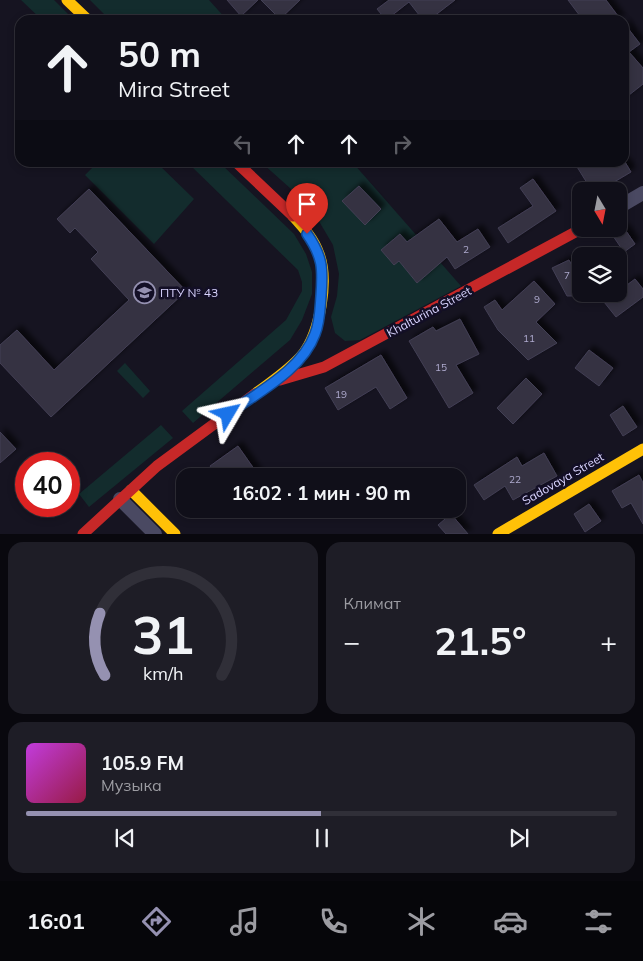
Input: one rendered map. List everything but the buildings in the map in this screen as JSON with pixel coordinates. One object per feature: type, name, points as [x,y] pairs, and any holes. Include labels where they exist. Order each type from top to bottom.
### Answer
[{"type":"street","points":[[67,0],[83,15]]},
{"type":"street","name":"Khalturina Street","points":[[82,534],[157,466],[290,368],[307,351],[319,320],[323,267],[316,247],[298,221],[241,167]]},
{"type":"street","points":[[628,202],[643,193]]},
{"type":"street","name":"Khalturina Street","points":[[271,382],[324,367],[572,234]]},
{"type":"street","name":"Sadovaya Street","points":[[498,534],[643,449]]},
{"type":"street","points":[[126,494],[155,534]]},
{"type":"street","points":[[126,494],[175,534]]},
{"type":"green space","points":[[21,0],[54,0],[69,15],[37,15]]},
{"type":"green space","points":[[90,0],[209,0],[222,15],[105,15]]},
{"type":"green space","points":[[93,167],[161,167],[194,199],[154,244],[85,175]]},
{"type":"green space","points":[[192,167],[224,167],[294,234],[306,254],[312,272],[312,294],[302,320],[290,340],[193,423],[182,411],[286,320],[302,291],[302,282],[298,270]]},
{"type":"green space","points":[[266,167],[357,167],[461,286],[360,340],[345,341],[335,333],[331,317],[337,296],[339,274],[333,245],[310,206]]},
{"type":"green space","points":[[125,363],[150,391],[143,398],[117,371]]},
{"type":"green space","points":[[161,425],[173,438],[89,507],[80,493]]},
{"type":"traffic: slow","points":[[67,0],[83,15]]},
{"type":"traffic: slow","points":[[255,394],[287,370],[303,354],[314,333],[321,306],[323,278],[319,254],[314,243],[293,216]]},
{"type":"traffic: slow","points":[[498,534],[643,449]]},
{"type":"traffic: slow","points":[[131,490],[175,534]]},
{"type":"traffic: jam","points":[[241,167],[293,216]]},
{"type":"traffic: jam","points":[[280,380],[324,367],[572,234]]},
{"type":"traffic: jam","points":[[83,534],[157,466],[255,394]]},
{"type":"place","name":"ПТУ № 43","points":[[144,293]]},
{"type":"route","points":[[228,414],[290,368],[307,351],[316,334],[319,320],[323,267],[316,247],[307,234]]}]
